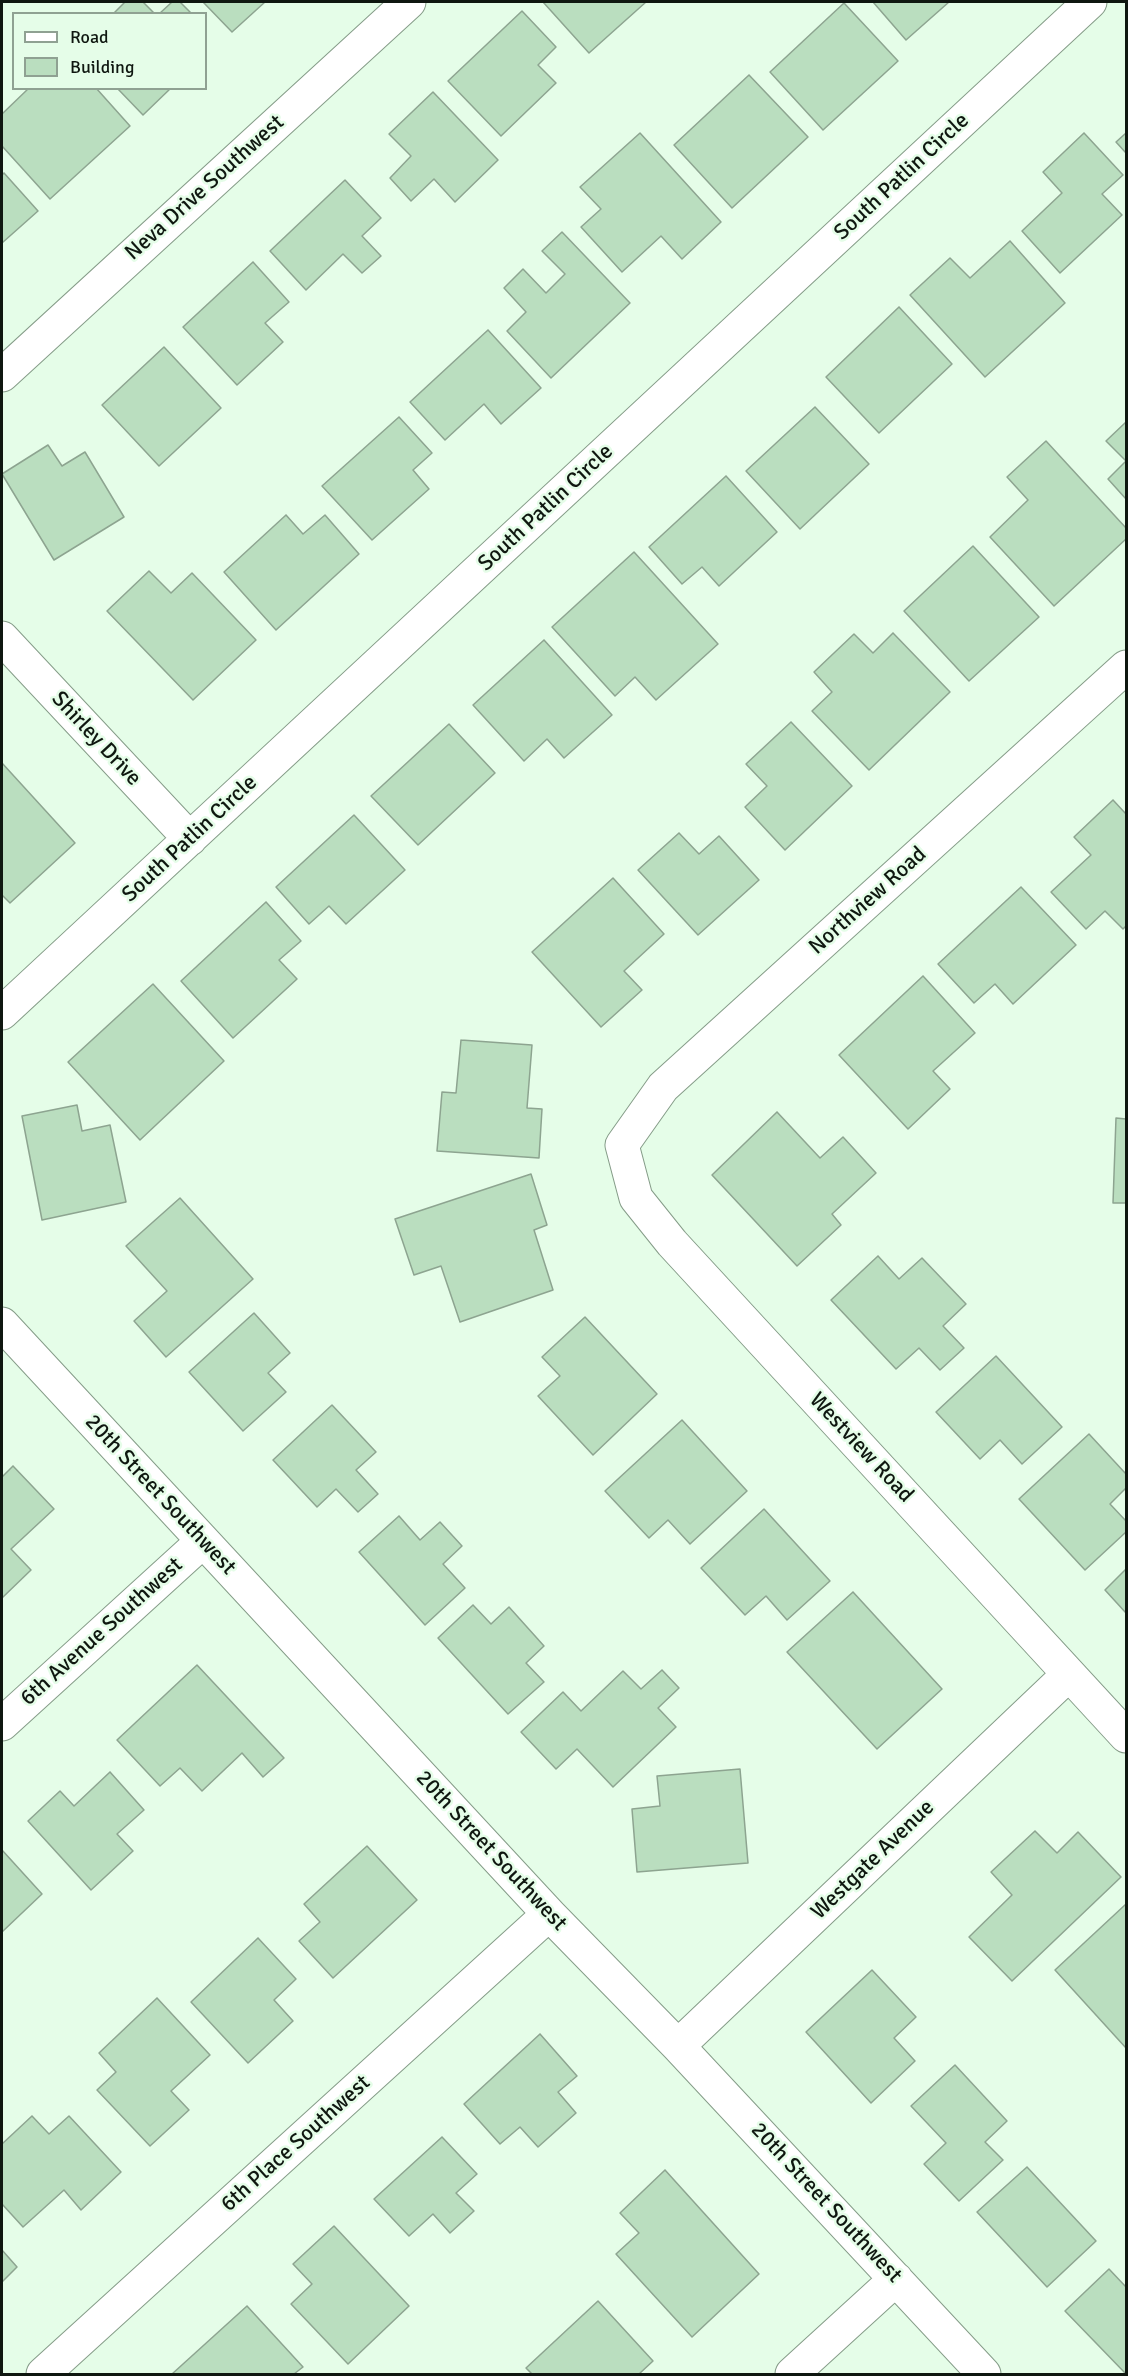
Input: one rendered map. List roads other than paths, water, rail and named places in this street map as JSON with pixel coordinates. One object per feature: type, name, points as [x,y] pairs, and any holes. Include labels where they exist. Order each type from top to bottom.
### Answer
[{"type":"street","name":"Neva Drive Southwest","points":[[2,375],[409,2]]},
{"type":"street","name":"South Patlin Circle","points":[[2,1013],[1090,2]]},
{"type":"street","name":"Shirley Drive","points":[[2,638],[190,839]]},
{"type":"street","name":"Northview Road","points":[[622,1145],[663,1087],[1126,667]]},
{"type":"street","name":"Westview Road","points":[[622,1145],[636,1198],[672,1243],[1126,1736]]},
{"type":"street","name":"20th Street Southwest","points":[[2,1324],[549,1914],[678,2046],[984,2374]]},
{"type":"street","name":"6th Avenue Southwest","points":[[2,1724],[203,1540]]},
{"type":"street","name":"Westgate Avenue","points":[[678,2046],[1069,1674]]},
{"type":"street","name":"6th Place Southwest","points":[[43,2374],[549,1914]]},
{"type":"street","points":[[792,2374],[896,2278]]}]
